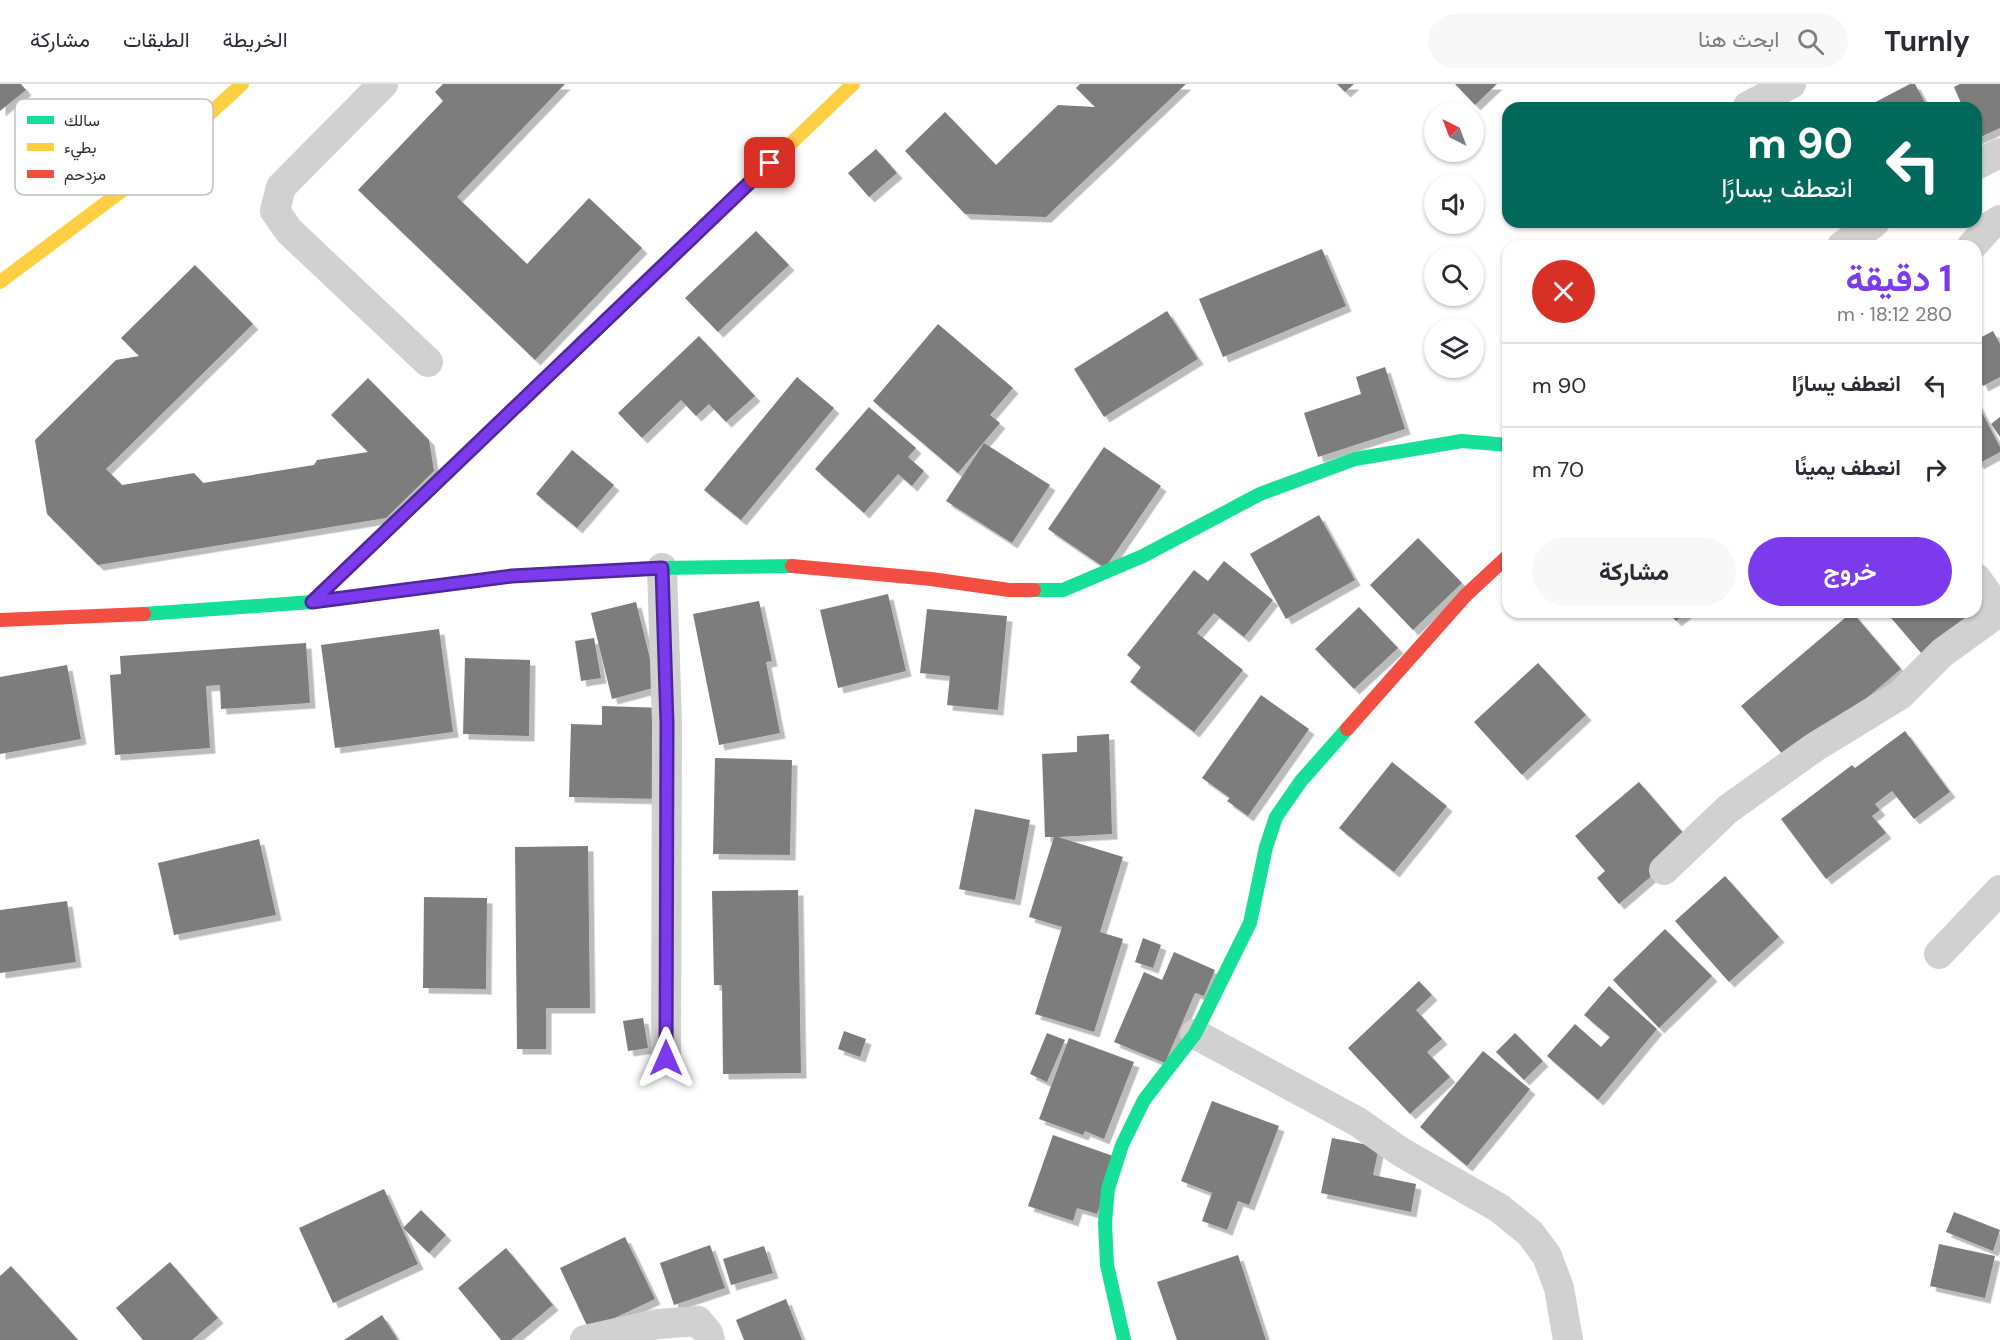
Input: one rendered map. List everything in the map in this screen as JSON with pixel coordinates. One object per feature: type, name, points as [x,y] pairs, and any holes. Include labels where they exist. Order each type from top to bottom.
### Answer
[{"type":"street","points":[[213,111],[242,84]]},
{"type":"street","points":[[383,84],[281,188],[275,211],[289,231],[428,362]]},
{"type":"street","points":[[312,602],[853,84]]},
{"type":"street","points":[[1756,102],[1791,84]]},
{"type":"street","points":[[1982,162],[2000,153]]},
{"type":"street","points":[[0,282],[116,195]]},
{"type":"street","points":[[1978,240],[2000,220]]},
{"type":"street","points":[[1850,240],[1867,228]]},
{"type":"street","points":[[0,620],[68,619],[312,602],[512,576],[662,568],[786,565],[931,579],[1009,590],[1063,590],[1143,556],[1260,494],[1355,459],[1462,441],[1502,444]]},
{"type":"street","points":[[1124,1340],[1107,1265],[1105,1222],[1108,1189],[1122,1145],[1144,1100],[1195,1034],[1250,922],[1266,847],[1276,817],[1301,782],[1466,595],[1502,562]]},
{"type":"street","points":[[662,568],[667,724],[666,1058]]},
{"type":"street","points":[[1664,870],[1728,808],[1815,747],[1900,695],[1942,654],[2000,610],[1982,586]]},
{"type":"street","points":[[1939,954],[2000,890]]},
{"type":"street","points":[[1195,1034],[1358,1122],[1401,1152],[1499,1208],[1530,1233],[1547,1256],[1559,1288],[1568,1340]]},
{"type":"street","points":[[585,1340],[680,1320],[698,1321],[708,1333],[710,1340]]},
{"type":"building","points":[[0,84],[21,84],[26,90],[0,111]]},
{"type":"building","points":[[443,84],[565,84],[457,197],[527,264],[589,198],[642,248],[535,360],[358,190],[443,101],[435,92]]},
{"type":"building","points":[[1080,84],[1186,84],[1046,217],[965,214],[905,151],[945,112],[996,165],[1058,105],[1095,107],[1076,88]]},
{"type":"building","points":[[1337,84],[1354,84],[1345,92]]},
{"type":"building","points":[[1455,84],[1497,84],[1478,102],[1472,102]]},
{"type":"building","points":[[1910,84],[1915,84],[1925,102],[1876,102]]},
{"type":"building","points":[[1960,84],[2000,84],[2000,128],[1982,136],[1982,102],[1960,102],[1954,87]]},
{"type":"building","points":[[876,149],[897,173],[869,197],[848,173]]},
{"type":"building","points":[[756,231],[789,265],[718,332],[685,298]]},
{"type":"building","points":[[1322,249],[1346,306],[1223,357],[1199,299]]},
{"type":"building","points":[[195,265],[253,324],[106,469],[122,485],[194,473],[203,483],[314,465],[317,460],[368,452],[331,415],[368,378],[429,440],[434,471],[386,518],[98,565],[47,514],[35,440],[116,360],[139,356],[121,338]]},
{"type":"building","points":[[1167,311],[1198,359],[1104,417],[1074,369]]},
{"type":"building","points":[[938,324],[1013,388],[990,415],[1000,423],[958,473],[873,401]]},
{"type":"building","points":[[1993,331],[2000,344],[2000,377],[1983,386],[1982,384],[1982,337]]},
{"type":"building","points":[[699,336],[755,396],[726,422],[709,404],[696,416],[681,400],[642,438],[618,413]]},
{"type":"building","points":[[1385,367],[1405,429],[1318,457],[1304,413],[1361,394],[1356,377]]},
{"type":"building","points":[[797,377],[834,408],[741,520],[704,490]]},
{"type":"building","points":[[869,407],[916,448],[908,457],[924,471],[912,486],[898,474],[864,513],[815,469]]},
{"type":"building","points":[[1982,412],[2000,447],[2000,452],[1982,462]]},
{"type":"building","points":[[2000,417],[2000,437],[1991,424]]},
{"type":"building","points":[[984,443],[1050,485],[1012,543],[946,501]]},
{"type":"building","points":[[1104,447],[1161,486],[1105,568],[1048,529]]},
{"type":"building","points":[[572,450],[614,485],[577,528],[536,494]]},
{"type":"building","points":[[1319,515],[1355,580],[1286,619],[1250,554]]},
{"type":"building","points":[[1418,538],[1462,583],[1413,630],[1370,585]]},
{"type":"building","points":[[1224,561],[1273,600],[1244,637],[1214,613],[1197,633],[1243,670],[1194,732],[1130,682],[1141,667],[1127,655],[1194,570],[1208,581]]},
{"type":"building","points":[[888,594],[906,671],[838,688],[820,610]]},
{"type":"building","points":[[759,601],[772,661],[766,662],[780,733],[719,745],[693,614]]},
{"type":"building","points":[[636,602],[657,687],[612,699],[591,613]]},
{"type":"building","points":[[1982,602],[1988,609],[1982,614]]},
{"type":"building","points":[[1359,607],[1398,648],[1354,689],[1315,649]]},
{"type":"building","points":[[927,609],[1007,616],[998,710],[947,705],[950,676],[920,673]]},
{"type":"building","points":[[1845,618],[1857,618],[1901,669],[1790,763],[1741,706]]},
{"type":"building","points":[[1891,618],[1978,618],[1928,661]]},
{"type":"building","points":[[439,629],[453,732],[335,748],[321,645]]},
{"type":"building","points":[[594,638],[601,678],[581,681],[575,641]]},
{"type":"building","points":[[306,643],[310,703],[221,709],[220,685],[206,686],[210,748],[115,755],[110,675],[121,674],[120,656]]},
{"type":"building","points":[[465,658],[530,660],[529,736],[463,734]]},
{"type":"building","points":[[1538,663],[1586,715],[1522,775],[1474,722]]},
{"type":"building","points":[[67,665],[81,739],[0,754],[0,677]]},
{"type":"building","points":[[1261,695],[1309,729],[1248,816],[1227,801],[1230,798],[1202,778]]},
{"type":"building","points":[[602,706],[665,708],[662,799],[569,797],[571,724],[602,725]]},
{"type":"building","points":[[1905,731],[1950,792],[1914,819],[1892,791],[1875,804],[1880,810],[1872,816],[1886,833],[1826,879],[1781,819],[1852,765],[1855,768]]},
{"type":"building","points":[[1109,734],[1112,834],[1058,837],[1123,857],[1100,932],[1123,939],[1094,1032],[1035,1014],[1062,927],[1029,917],[1054,837],[1045,837],[1042,754],[1077,752],[1077,736]]},
{"type":"building","points":[[715,758],[792,760],[790,855],[713,854]]},
{"type":"building","points":[[1392,762],[1447,806],[1394,872],[1339,828]]},
{"type":"building","points":[[1639,782],[1691,842],[1619,904],[1597,878],[1605,871],[1575,836]]},
{"type":"building","points":[[975,809],[1030,820],[1015,900],[959,889]]},
{"type":"building","points":[[259,839],[276,915],[174,935],[158,863]]},
{"type":"building","points":[[588,846],[590,1008],[546,1008],[546,1049],[517,1049],[515,847]]},
{"type":"building","points":[[1725,876],[1779,937],[1729,982],[1675,921]]},
{"type":"building","points":[[798,890],[801,1073],[723,1074],[722,985],[714,985],[712,891]]},
{"type":"building","points":[[424,897],[487,898],[486,989],[423,988]]},
{"type":"building","points":[[67,901],[76,962],[0,973],[0,910]]},
{"type":"building","points":[[1665,929],[1712,976],[1659,1028],[1613,980]]},
{"type":"building","points":[[1143,938],[1161,945],[1153,968],[1135,962]]},
{"type":"building","points":[[1174,952],[1215,970],[1204,996],[1195,993],[1165,1063],[1114,1042],[1144,972],[1162,980]]},
{"type":"building","points":[[1419,981],[1432,995],[1416,1010],[1442,1039],[1427,1052],[1450,1077],[1410,1114],[1348,1048]]},
{"type":"building","points":[[1609,986],[1657,1029],[1598,1100],[1547,1056],[1575,1024],[1601,1047],[1610,1037],[1584,1015]]},
{"type":"building","points":[[643,1018],[648,1048],[628,1051],[623,1021]]},
{"type":"building","points":[[844,1031],[866,1039],[860,1057],[838,1049]]},
{"type":"building","points":[[1047,1033],[1065,1040],[1047,1082],[1030,1074]]},
{"type":"building","points":[[1515,1033],[1543,1061],[1524,1080],[1496,1052]]},
{"type":"building","points":[[1069,1038],[1134,1062],[1104,1139],[1085,1131],[1083,1135],[1039,1119]]},
{"type":"building","points":[[1483,1051],[1530,1089],[1467,1166],[1420,1127]]},
{"type":"building","points":[[1212,1101],[1279,1126],[1249,1205],[1238,1201],[1227,1230],[1202,1221],[1212,1193],[1181,1181]]},
{"type":"building","points":[[1053,1135],[1116,1157],[1097,1214],[1077,1208],[1073,1221],[1028,1206]]},
{"type":"building","points":[[1332,1138],[1379,1147],[1373,1175],[1416,1184],[1411,1212],[1321,1193]]},
{"type":"building","points":[[384,1189],[418,1264],[333,1303],[299,1228]]},
{"type":"building","points":[[421,1210],[446,1235],[429,1253],[403,1228]]},
{"type":"building","points":[[1954,1212],[2000,1230],[1993,1251],[1946,1232]]},
{"type":"building","points":[[625,1237],[655,1299],[589,1330],[560,1268]]},
{"type":"building","points":[[1939,1244],[1995,1256],[1985,1298],[1930,1286]]},
{"type":"building","points":[[710,1245],[725,1288],[674,1305],[660,1263]]},
{"type":"building","points":[[764,1246],[773,1273],[731,1285],[723,1259]]},
{"type":"building","points":[[506,1248],[553,1305],[511,1340],[501,1340],[458,1288]]},
{"type":"building","points":[[1238,1255],[1266,1340],[1177,1340],[1157,1282]]},
{"type":"building","points":[[170,1262],[218,1318],[192,1340],[143,1340],[116,1308]]},
{"type":"building","points":[[11,1266],[78,1340],[0,1340],[0,1276]]},
{"type":"building","points":[[786,1299],[802,1340],[744,1340],[736,1320]]},
{"type":"building","points":[[382,1315],[398,1340],[344,1340]]},
{"type":"traffic: fast","points":[[312,602],[688,242]]},
{"type":"traffic: fast","points":[[1034,590],[1063,590],[1143,556],[1260,494],[1355,459],[1462,441],[1502,444]]},
{"type":"traffic: fast","points":[[144,614],[312,602],[512,576],[662,568],[792,566]]},
{"type":"traffic: fast","points":[[1124,1340],[1107,1265],[1105,1223],[1108,1189],[1122,1145],[1144,1100],[1195,1034],[1250,923],[1266,847],[1276,817],[1301,781],[1347,729]]},
{"type":"traffic: slow","points":[[213,111],[242,84]]},
{"type":"traffic: slow","points":[[688,242],[853,84]]},
{"type":"traffic: slow","points":[[0,282],[116,195]]},
{"type":"traffic: jam","points":[[1347,729],[1466,595],[1502,562]]},
{"type":"traffic: jam","points":[[792,566],[931,579],[1009,590],[1034,590]]},
{"type":"traffic: jam","points":[[0,620],[144,614]]},
{"type":"route","points":[[666,1058],[667,724],[662,568],[512,576],[312,602],[770,163]]}]
